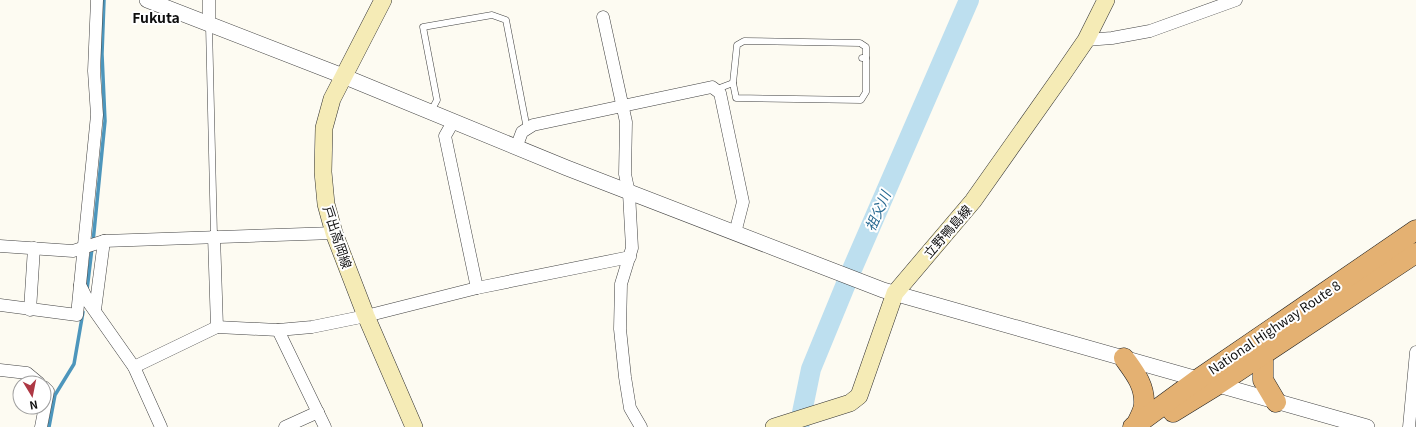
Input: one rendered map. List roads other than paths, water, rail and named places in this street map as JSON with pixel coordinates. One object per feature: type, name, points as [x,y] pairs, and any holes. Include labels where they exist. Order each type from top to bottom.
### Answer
[{"type":"highway","name":"National Highway Route 8","points":[[1139,426],[1197,380],[1416,230]]},
{"type":"highway","name":"National Highway Route 8","points":[[1139,426],[1217,385],[1263,353],[1416,253]]},
{"type":"highway","points":[[1263,353],[1263,380],[1276,402]]},
{"type":"highway","points":[[1124,358],[1137,376],[1143,390],[1145,405],[1139,426]]},
{"type":"main road","name":"戸出高岡線","points":[[383,0],[332,99],[324,128],[324,179],[326,204],[334,233],[366,316],[412,426]]},
{"type":"main road","name":"立野鴨島線","points":[[774,427],[850,403],[859,396],[889,292],[973,201],[1086,40],[1106,0]]},
{"type":"street","points":[[92,306],[97,115],[94,71],[97,0]]},
{"type":"street","points":[[147,0],[209,26],[343,76],[430,113],[629,193],[889,292],[1367,427]]},
{"type":"street","points":[[209,0],[209,26]]},
{"type":"street","points":[[1086,40],[1112,38],[1150,31],[1236,0]]},
{"type":"street","points":[[603,17],[602,30],[626,122],[625,174],[629,193],[632,248],[621,284],[620,329],[630,408],[641,427]]},
{"type":"street","points":[[516,148],[522,132],[534,125],[706,87],[712,87],[720,92],[743,202],[735,233]]},
{"type":"street","points":[[453,122],[445,136],[477,288]]},
{"type":"street","points":[[0,246],[73,251],[94,243],[214,236],[334,233]]},
{"type":"street","points":[[214,236],[217,327]]},
{"type":"street","points":[[0,305],[77,315],[82,288],[94,243]]},
{"type":"street","points":[[30,310],[34,248]]},
{"type":"street","points":[[134,367],[217,327],[278,330],[312,327],[366,316],[477,288],[630,257]]},
{"type":"street","points":[[82,288],[92,306],[134,367],[161,427]]},
{"type":"street","points":[[278,330],[325,427]]},
{"type":"street","points":[[1408,427],[1416,352]]},
{"type":"street","points":[[0,370],[27,373],[29,375]]},
{"type":"street","points":[[285,427],[318,412]]},
{"type":"street","points":[[41,427],[43,415]]},
{"type":"lane","points":[[430,113],[437,100],[424,27],[492,15],[506,20],[528,129]]},
{"type":"lane","points":[[209,26],[214,236]]},
{"type":"lane","points":[[744,41],[860,43],[866,47],[864,58],[866,92],[861,100],[736,98],[734,83],[737,45],[744,41]]},
{"type":"lane","points":[[512,49],[520,47]]},
{"type":"lane","points":[[717,89],[734,83]]},
{"type":"waterway","points":[[93,242],[105,121],[102,54],[104,0]]},
{"type":"waterway","name":"祖父川","points":[[799,427],[811,369],[850,274],[969,0]]},
{"type":"waterway","points":[[87,290],[92,248]]},
{"type":"waterway","points":[[49,427],[55,395],[74,364],[83,312]]},
{"type":"district","name":"Fukuta","points":[[156,17]]}]
